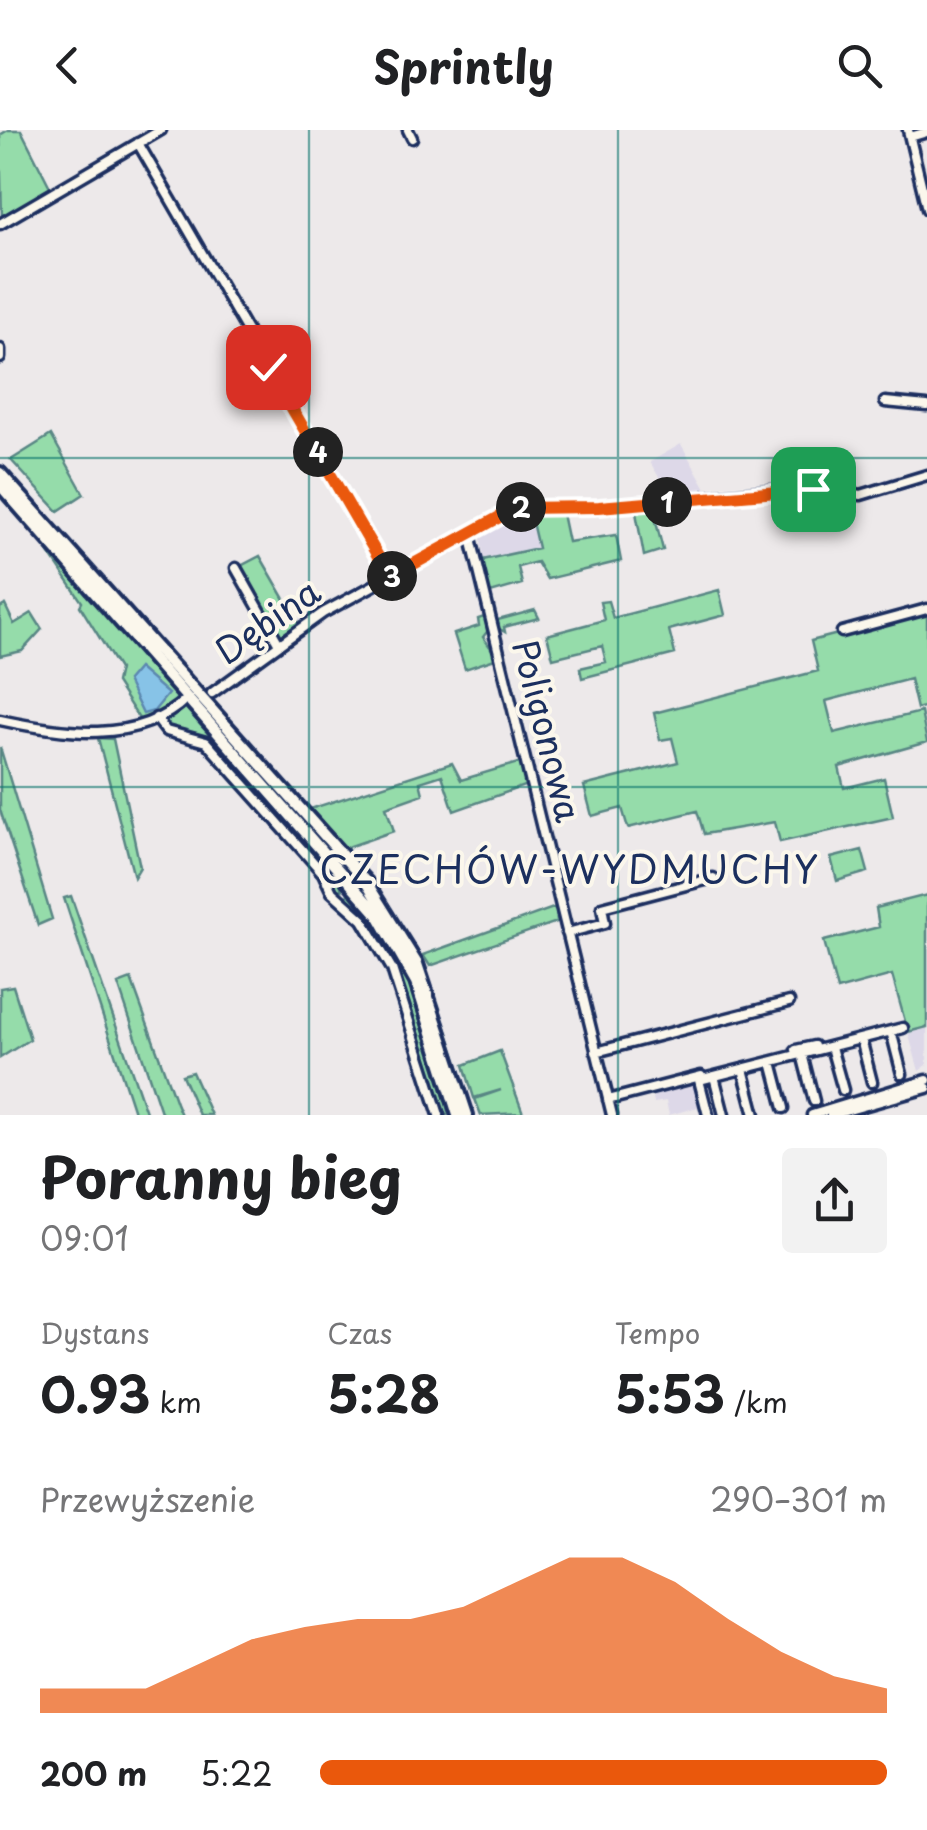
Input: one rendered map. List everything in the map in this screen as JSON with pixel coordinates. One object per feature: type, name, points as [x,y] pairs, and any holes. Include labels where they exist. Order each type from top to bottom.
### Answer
[{"type":"main road","points":[[0,473],[192,697]]},
{"type":"main road","points":[[0,484],[356,879],[416,964],[468,1115]]},
{"type":"main road","points":[[356,879],[416,982],[458,1115]]},
{"type":"street","points":[[0,224],[161,130]]},
{"type":"street","points":[[926,205],[910,132],[927,132]]},
{"type":"street","points":[[138,143],[390,577]]},
{"type":"street","points":[[885,402],[927,406]]},
{"type":"street","name":"Dębina","points":[[212,693],[323,613],[522,507],[599,507],[774,490],[861,495],[927,475]]},
{"type":"street","name":"Poligonowa","points":[[469,538],[612,1115]]},
{"type":"street","points":[[236,568],[279,644]]},
{"type":"street","points":[[842,632],[927,610]]},
{"type":"street","name":"Dębina","points":[[0,720],[110,734],[156,718],[192,697]]},
{"type":"street","points":[[156,718],[166,731],[206,742],[323,873],[337,899],[363,920],[392,969],[439,1115]]},
{"type":"street","points":[[567,933],[605,923],[602,907],[714,878]]},
{"type":"street","points":[[337,899],[356,879]]},
{"type":"street","points":[[596,1052],[788,1002]]},
{"type":"street","points":[[708,1115],[699,1080],[904,1028]]},
{"type":"street","points":[[891,1031],[902,1074]]},
{"type":"street","points":[[861,1039],[872,1082]]},
{"type":"street","points":[[608,1100],[814,1046]]},
{"type":"street","points":[[831,1047],[842,1090]]},
{"type":"street","points":[[802,1054],[814,1101]]},
{"type":"street","points":[[772,1062],[784,1108]]},
{"type":"street","points":[[743,1069],[755,1115]]},
{"type":"street","points":[[714,1076],[724,1115]]},
{"type":"street","points":[[812,1115],[927,1080]]},
{"type":"street","points":[[832,1115],[927,1088]]},
{"type":"shaded area","points":[[681,444],[711,497],[673,501],[650,462]]},
{"type":"shaded area","points":[[529,509],[538,548],[484,560],[480,532],[506,514]]},
{"type":"shaded area","points":[[927,1027],[927,1065],[919,1071],[908,1032]]},
{"type":"shaded area","points":[[697,1078],[705,1105],[669,1115],[666,1101],[654,1103],[651,1091]]},
{"type":"green space","points":[[8,130],[21,130],[52,191],[2,220],[0,135]]},
{"type":"green space","points":[[51,435],[84,494],[58,511],[11,460]]},
{"type":"green space","points":[[652,506],[663,550],[644,556],[635,507]]},
{"type":"green space","points":[[529,509],[561,509],[568,542],[616,535],[621,561],[547,579],[537,562],[518,567],[522,584],[487,594],[478,561],[538,548]]},
{"type":"green space","points":[[47,543],[181,697],[179,703],[141,722],[116,683],[119,669],[80,606],[82,602],[45,547]]},
{"type":"green space","points":[[260,556],[300,625],[283,638],[237,568]]},
{"type":"green space","points":[[719,590],[725,615],[669,630],[675,654],[582,678],[580,668],[606,662],[602,646],[553,658],[547,635],[604,620],[600,602],[608,601],[613,618]]},
{"type":"green space","points":[[5,605],[14,624],[32,613],[42,629],[22,651],[0,656],[0,608]]},
{"type":"green space","points":[[535,610],[539,618],[504,627],[505,632],[496,627],[494,621]]},
{"type":"green space","points":[[927,611],[927,706],[917,709],[910,679],[826,701],[834,733],[921,712],[927,742],[839,767],[844,788],[884,778],[893,817],[780,842],[775,822],[704,834],[697,811],[628,828],[622,808],[592,816],[584,786],[678,762],[672,738],[660,740],[654,713],[818,671],[811,641]]},
{"type":"green space","points":[[487,616],[490,628],[483,637],[498,658],[465,669],[454,634],[479,626],[478,619]]},
{"type":"green space","points":[[185,704],[338,877],[342,890],[333,889],[209,742],[162,724],[162,717]]},
{"type":"green space","points":[[98,738],[113,739],[140,867],[134,877]]},
{"type":"green space","points":[[0,747],[52,919],[38,925],[0,810]]},
{"type":"green space","points":[[521,762],[527,785],[454,811],[442,775],[420,782],[423,794],[386,807],[394,831],[345,848],[310,809],[452,763],[461,780]]},
{"type":"green space","points":[[862,850],[868,872],[837,881],[831,858]]},
{"type":"green space","points":[[359,865],[416,953],[442,1015],[474,1115],[418,958]]},
{"type":"green space","points":[[348,891],[357,891],[412,982],[453,1115],[441,1084],[449,1115],[442,1115],[397,975],[347,903]]},
{"type":"green space","points":[[927,895],[927,1027],[908,1032],[892,975],[837,990],[824,941],[879,927],[876,908]]},
{"type":"green space","points":[[71,896],[147,1115],[135,1115],[64,898]]},
{"type":"green space","points":[[556,907],[557,922],[430,966],[423,955]]},
{"type":"green space","points":[[131,979],[181,1115],[162,1115],[118,984]]},
{"type":"green space","points":[[13,986],[30,1039],[0,1058],[0,988]]},
{"type":"green space","points":[[500,1051],[523,1113],[481,1115],[475,1099],[501,1090],[474,1098],[464,1065]]},
{"type":"green space","points":[[192,1072],[211,1115],[199,1115],[182,1075]]},
{"type":"water","points":[[138,668],[168,694],[154,711],[143,714],[127,681]]},
{"type":"district","name":"CZECHÓW-WYDMUCHY","points":[[570,871]]},
{"type":"route","points":[[268,367],[390,577],[516,508],[599,507],[813,489]]}]
